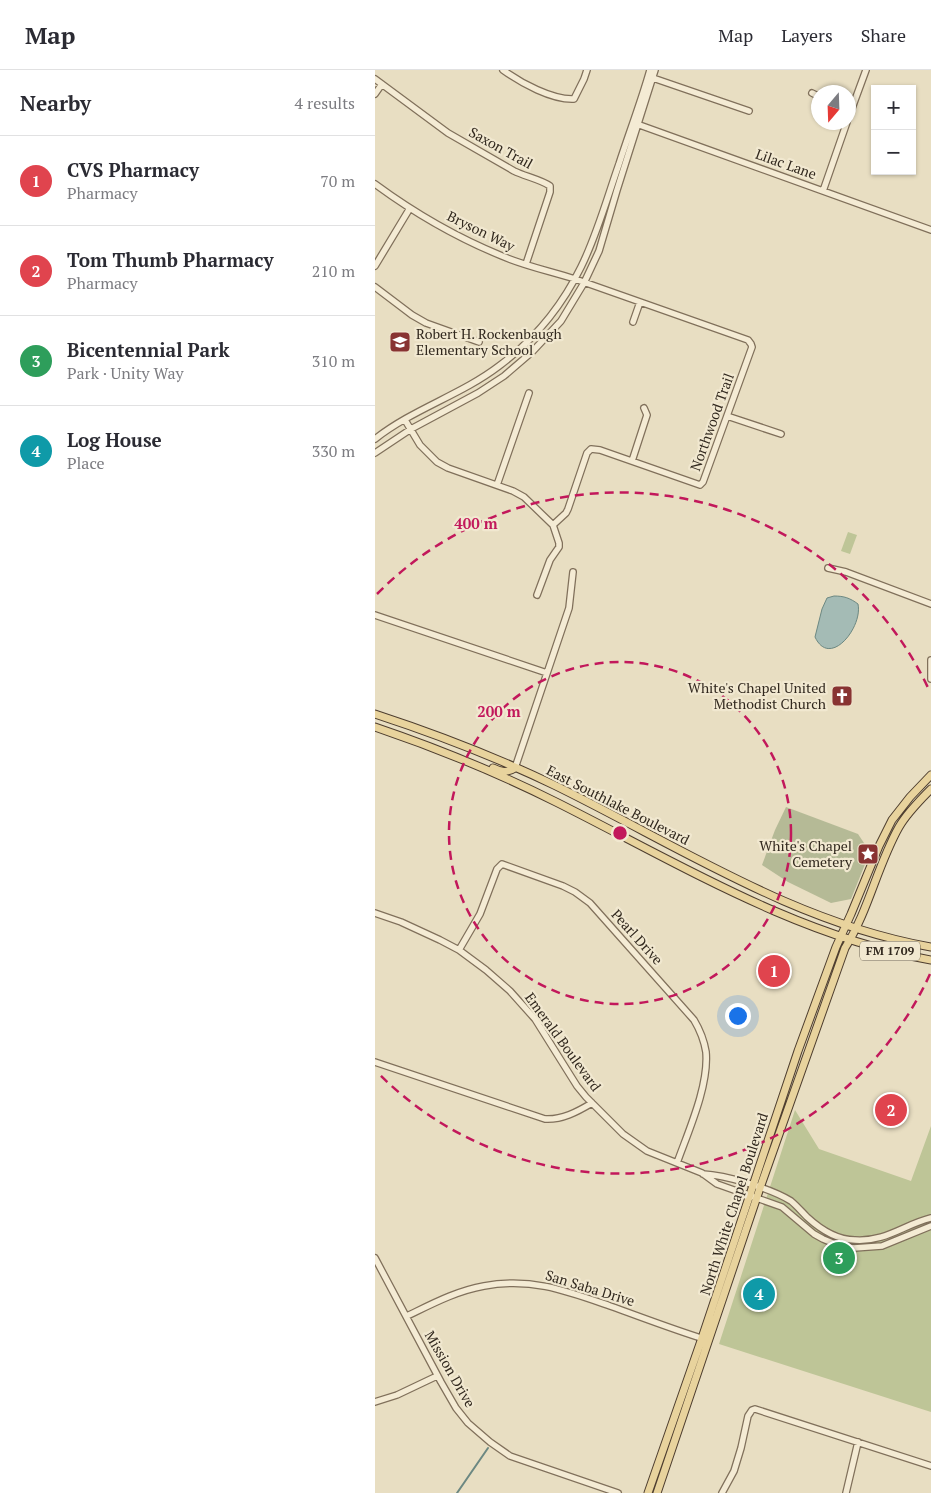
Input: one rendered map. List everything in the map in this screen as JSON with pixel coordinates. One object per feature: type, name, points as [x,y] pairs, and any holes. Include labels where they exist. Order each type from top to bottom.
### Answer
[{"type":"main road","name":"East Southlake Boulevard","points":[[375,714],[462,745],[515,768],[553,785],[775,898],[847,925]]},
{"type":"main road","name":"East Southlake Boulevard","points":[[375,728],[464,760],[556,802],[786,917],[841,937]]},
{"type":"main road","points":[[464,760],[470,760],[501,772],[515,768]]},
{"type":"main road","name":"North White Chapel Boulevard","points":[[648,1493],[705,1339],[754,1196],[814,1005],[879,846],[892,820],[931,775]]},
{"type":"main road","name":"North White Chapel Boulevard","points":[[757,1187],[845,948],[900,825],[931,789]]},
{"type":"main road","points":[[705,878],[711,867]]},
{"type":"main road","name":"FM 1709","points":[[847,925],[888,938],[931,947]]},
{"type":"main road","name":"FM 1709","points":[[841,937],[931,960]]},
{"type":"main road","name":"North White Chapel Boulevard","points":[[657,1493],[705,1339]]},
{"type":"street","points":[[503,70],[551,96],[565,99],[574,99],[587,70]]},
{"type":"street","points":[[649,70],[651,78]]},
{"type":"street","points":[[375,453],[411,429],[478,393],[504,376],[543,341],[561,321],[585,283],[599,251],[618,177],[655,70]]},
{"type":"street","points":[[856,95],[866,70]]},
{"type":"street","points":[[651,78],[749,111]]},
{"type":"street","name":"Saxon Trail","points":[[375,79],[448,133],[508,168],[550,186],[550,192],[526,264]]},
{"type":"street","points":[[375,94],[382,84]]},
{"type":"street","name":"Lilac Lane","points":[[635,124],[931,230]]},
{"type":"street","points":[[823,191],[844,130]]},
{"type":"street","points":[[375,439],[405,420],[483,377],[533,337],[553,312],[575,279],[588,253],[618,177]]},
{"type":"street","name":"Bryson Way","points":[[375,184],[410,208],[503,257],[585,283]]},
{"type":"street","points":[[375,266],[410,208]]},
{"type":"street","name":"Northwood Trail","points":[[553,525],[568,509],[587,453],[591,449],[600,450],[700,485],[703,482],[752,347],[748,340],[585,283]]},
{"type":"street","points":[[375,287],[412,315],[426,323],[479,342]]},
{"type":"street","points":[[633,322],[640,302]]},
{"type":"street","points":[[497,485],[529,393]]},
{"type":"street","points":[[632,461],[647,415],[644,408]]},
{"type":"street","points":[[727,416],[781,434]]},
{"type":"street","points":[[405,420],[421,445],[437,462],[447,468],[497,485],[524,497],[553,525],[559,547],[550,560],[537,595]]},
{"type":"street","points":[[828,568],[846,572],[931,604]]},
{"type":"street","points":[[515,768],[569,608],[573,572]]},
{"type":"street","points":[[375,615],[547,673]]},
{"type":"street","points":[[931,660],[931,679]]},
{"type":"street","name":"Pearl Drive","points":[[459,950],[480,914],[497,869],[501,864],[563,886],[575,892],[590,904],[694,1020],[703,1039],[706,1061],[703,1085],[677,1163]]},
{"type":"street","name":"Emerald Boulevard","points":[[375,913],[401,922],[440,940],[459,950],[486,970],[519,1000],[535,1019],[577,1086],[592,1103],[623,1134],[647,1150],[703,1174],[717,1184],[782,1207],[823,1239],[840,1246],[854,1248],[882,1246],[931,1226]]},
{"type":"street","points":[[375,1062],[545,1118],[560,1118],[575,1113],[592,1103]]},
{"type":"street","name":"Emerald Boulevard","points":[[703,1174],[719,1175],[757,1187],[791,1202],[826,1231],[855,1240]]},
{"type":"street","points":[[854,1248],[855,1240],[873,1240],[916,1222],[931,1218]]},
{"type":"street","name":"Mission Drive","points":[[375,1258],[437,1376],[456,1408],[468,1423],[501,1450],[518,1459],[619,1493]]},
{"type":"street","name":"San Saba Drive","points":[[407,1316],[449,1295],[474,1288],[494,1284],[528,1283],[554,1288],[705,1339]]},
{"type":"street","points":[[375,1402],[397,1395],[437,1376]]},
{"type":"street","points":[[722,1493],[734,1471],[748,1416],[752,1410],[758,1409],[931,1466]]},
{"type":"street","points":[[846,1493],[858,1442]]},
{"type":"green space","points":[[848,532],[857,535],[850,554],[841,551]]},
{"type":"green space","points":[[786,807],[858,834],[870,852],[851,899],[831,903],[788,882],[762,865]]},
{"type":"green space","points":[[795,1110],[819,1149],[911,1181],[931,1126],[931,1412],[719,1344]]},
{"type":"water","points":[[834,596],[847,598],[858,604],[858,613],[851,633],[837,647],[829,649],[821,646],[815,637],[822,609],[827,598]]},
{"type":"waterway","points":[[457,1493],[488,1448]]},
{"type":"place","name":"Robert H. Rockenbaugh Elementary School","points":[[400,342]]},
{"type":"place","name":"White's Chapel United Methodist Church","points":[[842,696]]},
{"type":"place","name":"White's Chapel Cemetery","points":[[868,854]]},
{"type":"place","name":"CVS Pharmacy","points":[[774,971]]},
{"type":"place","name":"Tom Thumb Pharmacy","points":[[891,1110]]},
{"type":"place","name":"Bicentennial Park","points":[[839,1258]]},
{"type":"place","name":"Log House","points":[[759,1294]]}]
